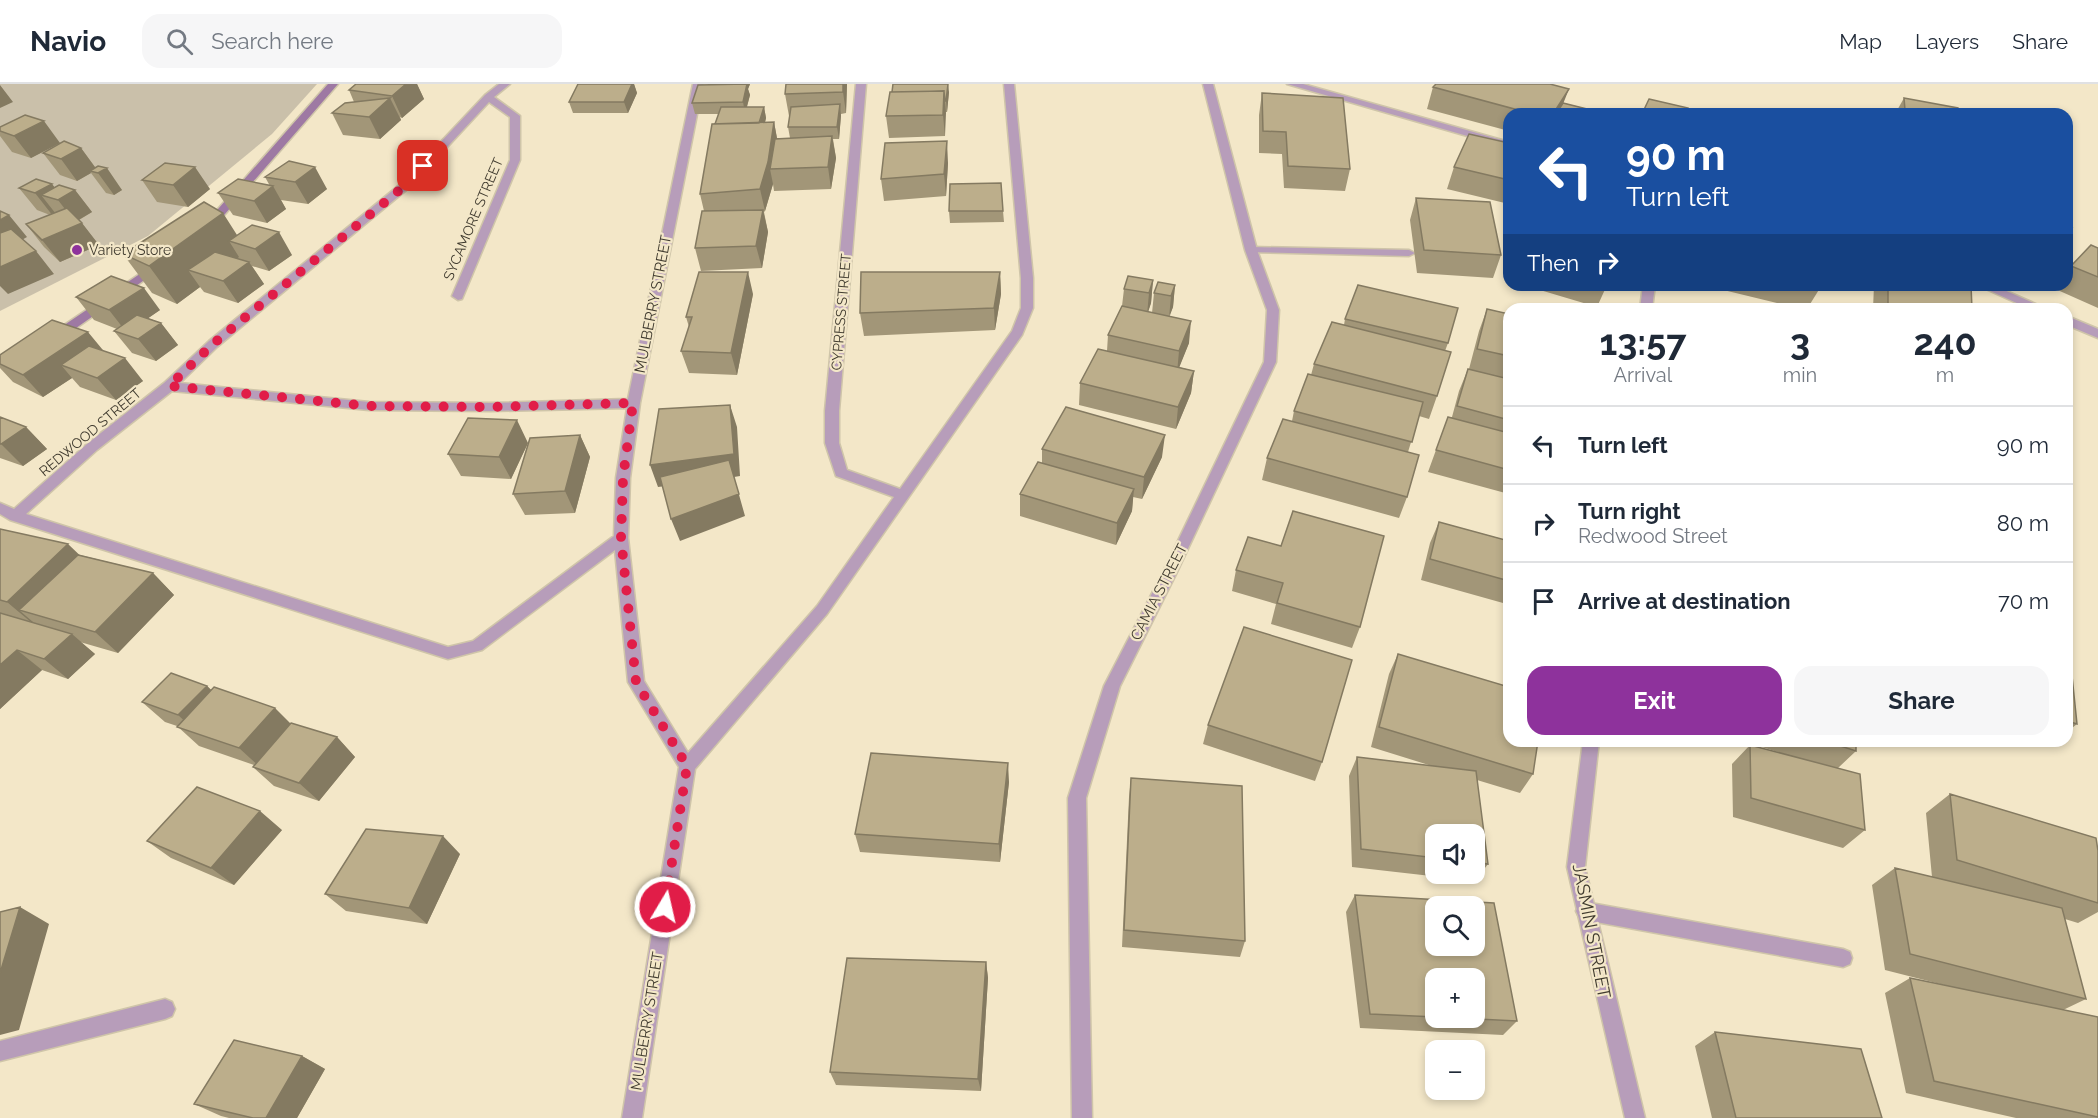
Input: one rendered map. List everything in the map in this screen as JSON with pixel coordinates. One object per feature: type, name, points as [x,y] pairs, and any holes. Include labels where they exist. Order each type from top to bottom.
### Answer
[{"type":"main road","points":[[201,232],[210,225],[333,84]]},
{"type":"main road","points":[[41,345],[165,260]]},
{"type":"street","name":"REDWOOD STREET","points":[[15,516],[92,447],[169,386],[213,344],[407,184],[488,96],[505,84]]},
{"type":"street","name":"MULBERRY STREET","points":[[632,1118],[687,766],[636,682],[621,538],[623,478],[633,403],[698,84]]},
{"type":"street","name":"CYPRESS STREET","points":[[861,84],[832,411],[832,443],[841,473],[903,495]]},
{"type":"street","points":[[687,766],[822,610],[1018,332],[1027,308],[1028,278],[1009,84]]},
{"type":"street","name":"CAMIA STREET","points":[[1082,1118],[1077,798],[1112,686],[1169,574],[1270,362],[1273,310],[1251,250],[1208,84]]},
{"type":"street","points":[[1292,84],[1503,143]]},
{"type":"street","name":"SYCAMORE STREET","points":[[458,296],[515,160],[515,116],[488,96]]},
{"type":"street","points":[[1251,250],[1409,253]]},
{"type":"street","points":[[1998,291],[2026,303]]},
{"type":"street","points":[[2073,323],[2098,334]]},
{"type":"street","points":[[169,386],[369,406],[491,407],[633,403]]},
{"type":"street","points":[[0,508],[15,516],[447,653],[477,646],[621,538]]},
{"type":"street","name":"JASMIN STREET","points":[[1591,747],[1576,867],[1635,1118]]},
{"type":"street","points":[[1585,910],[1844,958]]},
{"type":"street","points":[[0,1051],[165,1009]]},
{"type":"shaded area","points":[[0,84],[317,84],[272,134],[148,236],[0,311]]},
{"type":"building","points":[[356,84],[406,84],[392,96],[349,90]]},
{"type":"building","points":[[578,84],[632,84],[624,102],[569,102]]},
{"type":"building","points":[[747,84],[743,102],[692,103],[698,85]]},
{"type":"building","points":[[786,84],[843,84],[843,92],[785,94]]},
{"type":"building","points":[[893,84],[948,84],[946,101],[944,91],[892,92]]},
{"type":"building","points":[[1436,84],[1550,84],[1569,89],[1557,108],[1511,108],[1433,87]]},
{"type":"building","points":[[944,91],[943,115],[886,116],[890,92]]},
{"type":"building","points":[[1262,93],[1343,98],[1350,169],[1288,166],[1286,132],[1263,131]]},
{"type":"building","points":[[390,98],[369,117],[332,113],[345,103]]},
{"type":"building","points":[[1904,98],[1958,108],[1905,108]]},
{"type":"building","points":[[1649,99],[1688,108],[1645,108]]},
{"type":"building","points":[[1563,103],[1583,108],[1560,108]]},
{"type":"building","points":[[840,104],[837,127],[788,127],[791,107]]},
{"type":"building","points":[[721,107],[764,107],[759,123],[715,124]]},
{"type":"building","points":[[25,115],[44,121],[14,136],[0,131],[0,127]]},
{"type":"building","points":[[774,122],[768,162],[760,189],[700,194],[712,124]]},
{"type":"building","points":[[1469,134],[1503,142],[1503,179],[1454,167]]},
{"type":"building","points":[[832,136],[828,167],[770,169],[775,139]]},
{"type":"building","points":[[64,141],[81,148],[61,159],[43,153]]},
{"type":"building","points":[[947,141],[944,174],[881,179],[885,143]]},
{"type":"building","points":[[289,161],[315,167],[295,182],[265,177]]},
{"type":"building","points":[[165,163],[195,167],[173,185],[142,180]]},
{"type":"building","points":[[98,166],[107,168],[98,173],[90,171]]},
{"type":"building","points":[[36,179],[52,184],[35,193],[19,188]]},
{"type":"building","points":[[238,179],[273,186],[254,201],[218,193]]},
{"type":"building","points":[[1001,183],[1003,211],[949,211],[950,184]]},
{"type":"building","points":[[59,185],[75,190],[58,200],[41,195]]},
{"type":"building","points":[[1416,198],[1490,202],[1501,255],[1424,250]]},
{"type":"building","points":[[204,202],[223,213],[149,266],[123,254]]},
{"type":"building","points":[[67,208],[82,223],[42,240],[26,224]]},
{"type":"building","points":[[763,210],[756,246],[695,248],[702,211]]},
{"type":"building","points":[[0,211],[9,215],[0,220]]},
{"type":"building","points":[[252,225],[279,232],[255,249],[229,241]]},
{"type":"building","points":[[11,229],[36,251],[0,267],[0,233]]},
{"type":"building","points":[[2091,245],[2098,248],[2098,277],[2073,267],[2073,264]]},
{"type":"building","points":[[215,252],[249,262],[223,281],[188,270]]},
{"type":"building","points":[[699,272],[748,272],[731,353],[681,351],[692,317],[686,317]]},
{"type":"building","points":[[861,272],[1000,272],[994,308],[860,313]]},
{"type":"building","points":[[111,276],[144,288],[109,310],[76,297]]},
{"type":"building","points":[[1128,276],[1153,280],[1149,293],[1124,289]]},
{"type":"building","points":[[1158,282],[1175,285],[1171,296],[1154,293]]},
{"type":"building","points":[[1358,285],[1458,308],[1448,343],[1345,319]]},
{"type":"building","points":[[1888,291],[1971,291],[1972,303],[1888,303]]},
{"type":"building","points":[[1122,306],[1191,321],[1179,351],[1108,335]]},
{"type":"building","points":[[1487,309],[1503,313],[1503,355],[1477,349]]},
{"type":"building","points":[[137,315],[161,323],[138,339],[114,331]]},
{"type":"building","points":[[52,320],[88,332],[23,375],[0,364],[0,355]]},
{"type":"building","points":[[1332,322],[1451,352],[1437,396],[1314,364]]},
{"type":"building","points":[[89,346],[125,358],[97,378],[61,365]]},
{"type":"building","points":[[1098,349],[1194,371],[1178,407],[1080,383]]},
{"type":"building","points":[[1468,369],[1503,378],[1503,418],[1457,406]]},
{"type":"building","points":[[1308,374],[1423,402],[1412,442],[1294,411]]},
{"type":"building","points":[[730,405],[734,454],[650,465],[659,409]]},
{"type":"building","points":[[1066,407],[1165,435],[1144,477],[1042,449]]},
{"type":"building","points":[[0,417],[26,427],[0,444]]},
{"type":"building","points":[[1448,417],[1503,431],[1503,468],[1436,450]]},
{"type":"building","points":[[468,418],[517,420],[499,457],[448,454]]},
{"type":"building","points":[[1283,419],[1419,455],[1407,497],[1267,458]]},
{"type":"building","points":[[580,435],[565,491],[513,494],[530,438]]},
{"type":"building","points":[[729,460],[739,494],[671,519],[660,477]]},
{"type":"building","points":[[1038,462],[1134,489],[1117,523],[1020,494]]},
{"type":"building","points":[[1293,511],[1384,536],[1360,627],[1277,603],[1283,583],[1236,570],[1248,537],[1281,546]]},
{"type":"building","points":[[1439,522],[1503,539],[1503,579],[1430,559]]},
{"type":"building","points":[[0,529],[68,544],[7,602],[0,600]]},
{"type":"building","points":[[78,555],[153,573],[95,632],[19,610]]},
{"type":"building","points":[[0,613],[72,634],[44,659],[17,650],[0,665]]},
{"type":"building","points":[[1244,627],[1352,660],[1322,762],[1208,725]]},
{"type":"building","points":[[1398,654],[1503,685],[1503,747],[1537,747],[1533,774],[1379,727]]},
{"type":"building","points":[[171,673],[207,686],[178,715],[142,702]]},
{"type":"building","points":[[2073,686],[2077,724],[2073,723]]},
{"type":"building","points":[[214,687],[275,708],[239,748],[177,727]]},
{"type":"building","points":[[291,723],[337,737],[299,783],[253,767]]},
{"type":"building","points":[[1750,747],[1860,774],[1865,830],[1751,798]]},
{"type":"building","points":[[1844,747],[1856,747],[1856,751]]},
{"type":"building","points":[[871,753],[1008,763],[999,844],[855,834]]},
{"type":"building","points":[[1357,757],[1476,771],[1483,824],[1425,824],[1425,857],[1361,849]]},
{"type":"building","points":[[1131,778],[1242,786],[1245,941],[1124,930]]},
{"type":"building","points":[[197,787],[260,811],[211,868],[147,841]]},
{"type":"building","points":[[1950,794],[2096,838],[2098,903],[1957,860]]},
{"type":"building","points":[[366,829],[443,836],[409,908],[325,894]]},
{"type":"building","points":[[1485,841],[1488,864],[1485,864]]},
{"type":"building","points":[[1895,868],[2062,908],[2086,999],[1910,954]]},
{"type":"building","points":[[1355,895],[1425,899],[1425,956],[1485,956],[1485,902],[1494,903],[1517,1021],[1485,1019],[1485,968],[1425,968],[1425,1016],[1370,1014]]},
{"type":"building","points":[[20,907],[0,973],[0,912]]},
{"type":"building","points":[[847,958],[986,962],[978,1079],[830,1072]]},
{"type":"building","points":[[1910,978],[2098,1017],[2098,1117],[1934,1081]]},
{"type":"building","points":[[1715,1032],[1861,1049],[1882,1118],[1736,1118]]},
{"type":"building","points":[[234,1040],[302,1056],[266,1118],[253,1118],[194,1104]]},
{"type":"place","name":"Variety Store","points":[[77,250]]},
{"type":"route","points":[[423,166],[407,184],[213,344],[169,386],[369,406],[491,407],[633,403],[623,478],[621,538],[636,682],[687,766],[665,907]]}]
